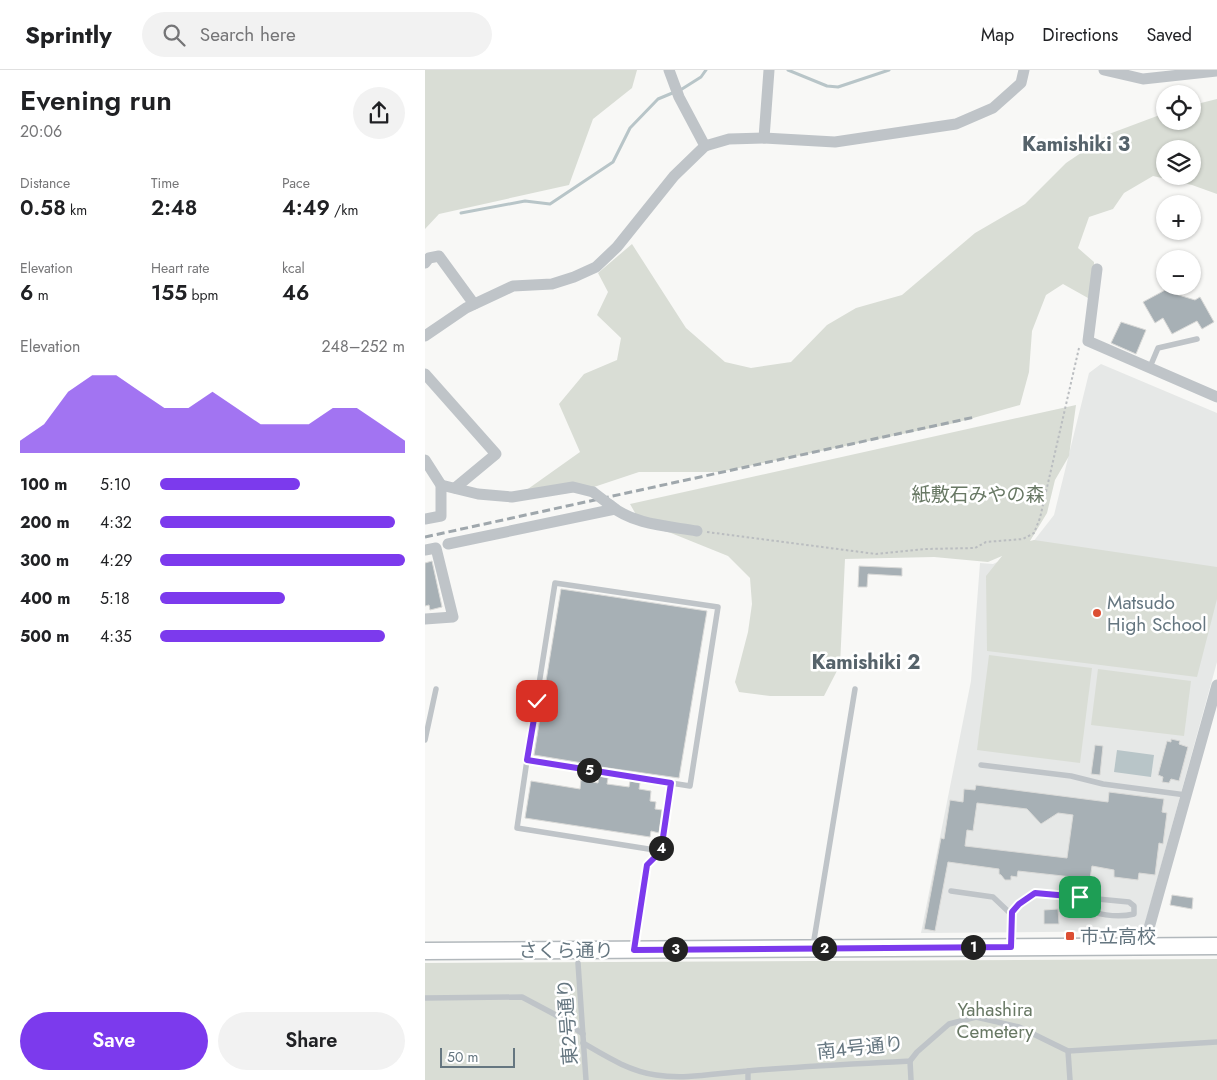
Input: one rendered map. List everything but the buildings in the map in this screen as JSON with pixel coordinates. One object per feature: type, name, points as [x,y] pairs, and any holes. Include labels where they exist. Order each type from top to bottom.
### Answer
[{"type":"street","points":[[669,70],[673,84],[705,146]]},
{"type":"street","points":[[764,138],[769,70]]},
{"type":"street","points":[[425,336],[458,313],[513,286],[552,284],[573,278],[596,267],[617,247],[674,176],[705,146],[729,139],[764,138],[835,142],[956,124],[993,108],[1021,82],[1024,70]]},
{"type":"street","points":[[1104,70],[1143,78],[1217,71]]},
{"type":"street","points":[[425,262],[429,258],[439,256],[474,304]]},
{"type":"street","points":[[1097,269],[1088,341],[1217,397]]},
{"type":"street","points":[[425,374],[496,454],[455,488]]},
{"type":"street","points":[[425,460],[441,485],[441,516],[425,519]]},
{"type":"street","points":[[441,485],[478,494],[512,497],[573,487],[593,492],[625,516],[697,531]]},
{"type":"street","points":[[448,544],[612,507]]},
{"type":"street","points":[[425,550],[435,548],[453,617],[425,618]]},
{"type":"street","points":[[1145,946],[1217,685]]},
{"type":"street","name":"さくら通り","points":[[425,951],[1217,946]]},
{"type":"lane","points":[[1150,367],[1158,348],[1197,339]]},
{"type":"lane","points":[[527,760],[690,786],[717,608],[555,582],[527,760],[517,828],[661,851]]},
{"type":"lane","points":[[813,948],[855,688]]},
{"type":"lane","points":[[425,740],[436,689]]},
{"type":"lane","points":[[981,765],[1071,776],[1103,784],[1186,795]]},
{"type":"lane","points":[[634,950],[647,865],[661,851],[671,783]]},
{"type":"lane","points":[[951,891],[993,897],[1012,914]]},
{"type":"lane","points":[[1011,947],[1012,912],[1019,904],[1035,893],[1080,897],[1129,902],[1134,906],[1134,914],[1125,916],[1087,911],[1080,906],[1080,897]]},
{"type":"lane","name":"東2号通り","points":[[578,963],[586,1080]]},
{"type":"lane","points":[[425,998],[522,997],[554,1014],[583,1034]]},
{"type":"lane","name":"南4号通り","points":[[583,1043],[614,1062],[634,1070],[677,1078],[748,1070],[910,1061],[917,1052],[949,1024],[976,1017],[1019,1027],[1068,1050],[1217,1042]]},
{"type":"lane","points":[[1068,1050],[1070,1080]]},
{"type":"lane","points":[[910,1061],[911,1080]]},
{"type":"lane","points":[[748,1070],[749,1080]]},
{"type":"path","points":[[697,531],[876,554],[925,548],[975,548],[986,542],[1023,539],[1034,533],[1040,518],[1080,346],[1088,341]]},
{"type":"shaded area","name":"Matsudo High School","points":[[1101,364],[1217,413],[1217,662],[1143,931],[921,933],[971,681],[980,563],[993,564],[1029,547],[1054,515],[1089,373]]},
{"type":"shaded area","points":[[1117,750],[1154,755],[1151,777],[1114,772]]},
{"type":"green space","points":[[425,70],[637,70],[632,88],[593,119],[569,185],[439,214],[425,229]]},
{"type":"green space","points":[[1217,99],[1217,194],[1192,185],[1201,185],[1201,140],[1156,140],[1156,177],[1153,176],[1124,193],[1113,209],[1089,217],[1078,248],[1094,262],[1095,291],[1088,298],[1063,284],[1046,295],[1032,331],[1029,372],[1020,405],[955,423],[720,472],[639,472],[582,491],[511,501],[580,452],[559,404],[584,374],[617,360],[621,338],[597,315],[608,292],[598,273],[632,244],[686,328],[725,362],[751,368],[791,362],[827,325],[856,308],[902,295],[975,233],[1025,204],[1066,163],[1109,134],[1156,116],[1156,130],[1201,130],[1201,103]]},
{"type":"green space","name":"紙敷石みやの森","points":[[1076,405],[1069,456],[1055,480],[1047,513],[1030,541],[1034,540],[1217,567],[1217,599],[1197,677],[987,651],[986,576],[1002,556],[988,562],[934,557],[845,559],[840,665],[824,696],[770,696],[739,692],[735,682],[748,632],[752,604],[750,578],[728,556],[671,533],[642,525],[630,504]]},
{"type":"green space","points":[[989,655],[1092,668],[1080,763],[977,750]]},
{"type":"green space","points":[[1098,669],[1191,681],[1184,736],[1091,725]]},
{"type":"green space","name":"Yahashira Cemetery","points":[[1217,959],[1217,1080],[425,1080],[425,963]]},
{"type":"waterway","points":[[461,213],[525,201],[550,204],[613,162],[630,128],[658,99],[682,89],[701,77],[706,70]]},
{"type":"waterway","points":[[788,70],[827,86],[838,87],[889,70]]},
{"type":"railway","points":[[425,537],[975,417]]},
{"type":"place","name":"Matsudo High School","points":[[1097,613]]},
{"type":"place","name":"市立高校","points":[[1070,936]]},
{"type":"district","name":"Kamishiki 3","points":[[1076,144]]},
{"type":"district","name":"Kamishiki 2","points":[[866,662]]},
{"type":"route","points":[[537,701],[527,760],[671,783],[661,851],[647,865],[634,950],[1011,947],[1012,912],[1019,904],[1035,893],[1080,897]]}]
